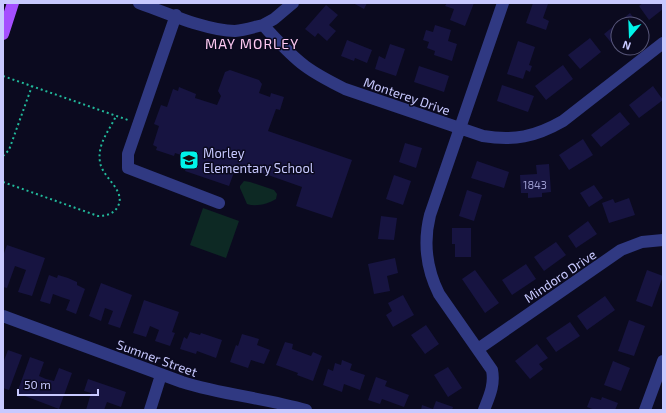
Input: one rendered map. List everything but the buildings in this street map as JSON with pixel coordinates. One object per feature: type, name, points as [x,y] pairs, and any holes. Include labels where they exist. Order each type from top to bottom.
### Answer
[{"type":"main road","points":[[3,34],[13,3]]},
{"type":"street","points":[[139,3],[210,27],[236,31],[263,25],[274,19],[292,3]]},
{"type":"street","points":[[484,410],[493,387],[493,377],[489,364],[439,294],[433,282],[428,266],[426,238],[430,215],[503,3]]},
{"type":"street","points":[[176,16],[128,154],[128,168],[219,203]]},
{"type":"street","name":"Monterey Drive","points":[[263,25],[290,53],[305,66],[324,79],[345,89],[483,136],[500,138],[516,138],[533,135],[563,121],[663,43]]},
{"type":"street","name":"Mindoro Drive","points":[[478,349],[621,250],[642,242],[663,240]]},
{"type":"street","name":"Sumner Street","points":[[3,316],[161,374],[211,390],[276,402],[306,410]]},
{"type":"street","points":[[646,410],[662,368]]},
{"type":"street","points":[[150,410],[161,374]]},
{"type":"path","points":[[3,76],[138,124]]},
{"type":"path","points":[[3,156],[9,150],[32,86]]},
{"type":"path","points":[[3,182],[98,216],[111,214],[119,203],[120,196],[118,190],[106,177],[100,162],[100,152],[101,142],[116,116]]},
{"type":"green space","points":[[244,181],[274,190],[277,194],[276,199],[262,204],[247,204],[240,188]]},
{"type":"green space","points":[[203,208],[239,221],[226,258],[190,245]]},
{"type":"place","name":"Morley Elementary School","points":[[189,160]]},
{"type":"district","name":"MAY MORLEY","points":[[252,43]]}]
